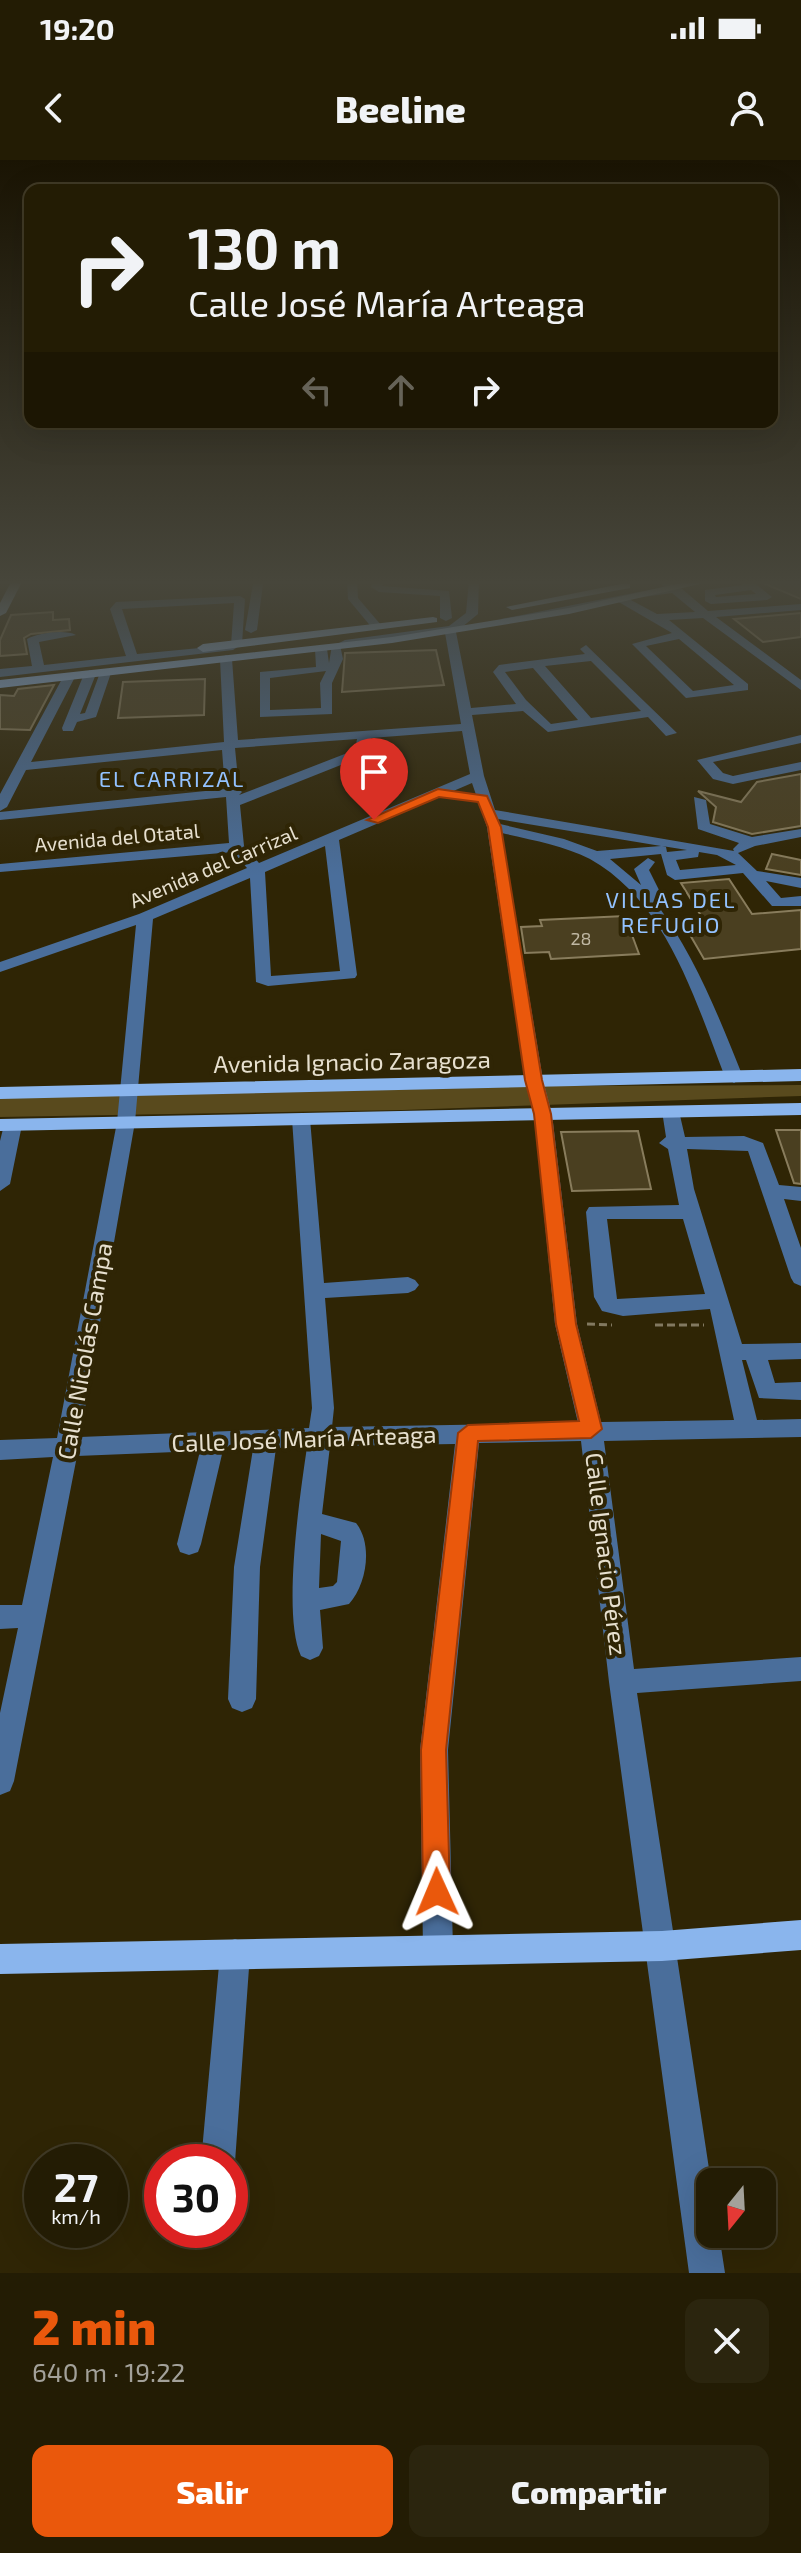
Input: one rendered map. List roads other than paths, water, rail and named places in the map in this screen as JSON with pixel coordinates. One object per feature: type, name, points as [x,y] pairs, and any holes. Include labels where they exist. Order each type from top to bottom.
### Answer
[{"type":"main road","points":[[0,682],[47,679]]},
{"type":"main road","name":"Avenida Ignacio Zaragoza","points":[[0,1093],[801,1075]]},
{"type":"main road","points":[[6,1125],[801,1109]]},
{"type":"main road","points":[[0,1959],[662,1946],[801,1935]]},
{"type":"street","points":[[0,682],[27,679]]},
{"type":"street","points":[[0,807],[68,679]]},
{"type":"street","points":[[88,679],[70,723],[90,717],[103,679]]},
{"type":"street","points":[[227,679],[232,739],[228,745],[235,797],[237,847],[257,870],[262,978],[277,982],[349,975],[331,837]]},
{"type":"street","points":[[264,679],[264,714],[328,711],[327,679]]},
{"type":"street","name":"Calle Ignacio Pérez","points":[[459,679],[477,776],[489,813],[534,1080],[543,1114],[566,1324],[591,1429],[622,1682],[707,2273]]},
{"type":"street","points":[[505,679],[524,705],[548,728],[651,713]]},
{"type":"street","points":[[549,679],[589,724]]},
{"type":"street","points":[[616,679],[671,733]]},
{"type":"street","points":[[673,679],[690,695],[744,689],[734,679]]},
{"type":"street","points":[[80,699],[96,699]]},
{"type":"street","points":[[465,710],[524,705]]},
{"type":"street","points":[[20,767],[228,745],[468,727]]},
{"type":"street","points":[[0,816],[235,797],[361,752],[365,734]]},
{"type":"street","points":[[801,739],[704,760],[718,776],[733,780],[801,766]]},
{"type":"street","name":"Avenida del Carrizal","points":[[0,967],[145,917],[477,776]]},
{"type":"street","name":"Avenida del Carrizal","points":[[438,793],[489,813]]},
{"type":"street","points":[[699,800],[703,826],[751,842]]},
{"type":"street","points":[[489,813],[596,856],[646,856],[693,846]]},
{"type":"street","points":[[489,813],[726,852],[752,871],[777,903],[801,901]]},
{"type":"street","points":[[734,1077],[682,956],[645,898],[634,864],[647,858],[726,852],[751,842],[801,833]]},
{"type":"street","name":"Avenida del Otatal","points":[[0,868],[237,847]]},
{"type":"street","points":[[569,847],[619,850]]},
{"type":"street","points":[[596,856],[645,898]]},
{"type":"street","points":[[645,898],[654,896],[641,869],[646,856]]},
{"type":"street","points":[[667,856],[675,875],[752,871],[801,883]]},
{"type":"street","name":"Calle Nicolás Campa","points":[[0,1781],[67,1446],[126,1122],[145,917]]},
{"type":"street","points":[[663,1111],[717,1301],[739,1350],[767,1392],[801,1391]]},
{"type":"street","points":[[301,1119],[323,1408],[309,1521],[306,1601],[310,1648]]},
{"type":"street","points":[[0,1184],[6,1125]]},
{"type":"street","points":[[674,1146],[752,1143],[776,1198],[801,1278]]},
{"type":"street","points":[[776,1198],[801,1196]]},
{"type":"street","points":[[691,1212],[596,1212],[605,1297],[610,1305],[623,1308],[717,1301]]},
{"type":"street","points":[[314,1291],[408,1285]]},
{"type":"street","points":[[739,1350],[801,1351]]},
{"type":"street","points":[[739,1350],[755,1429]]},
{"type":"street","name":"Calle José María Arteaga","points":[[0,1450],[591,1429],[801,1428]]},
{"type":"street","points":[[438,1949],[434,1750],[468,1433]]},
{"type":"street","points":[[242,1699],[247,1567],[266,1439]]},
{"type":"street","points":[[189,1544],[214,1441]]},
{"type":"street","points":[[306,1601],[340,1596],[349,1586],[354,1539],[347,1530],[309,1521]]},
{"type":"street","points":[[0,1617],[33,1616]]},
{"type":"street","points":[[622,1682],[801,1669]]},
{"type":"street","points":[[219,2144],[235,1954]]},
{"type":"district","name":"EL CARRIZAL","points":[[172,778]]},
{"type":"district","name":"VILLAS DEL REFUGIO","points":[[671,912]]}]
